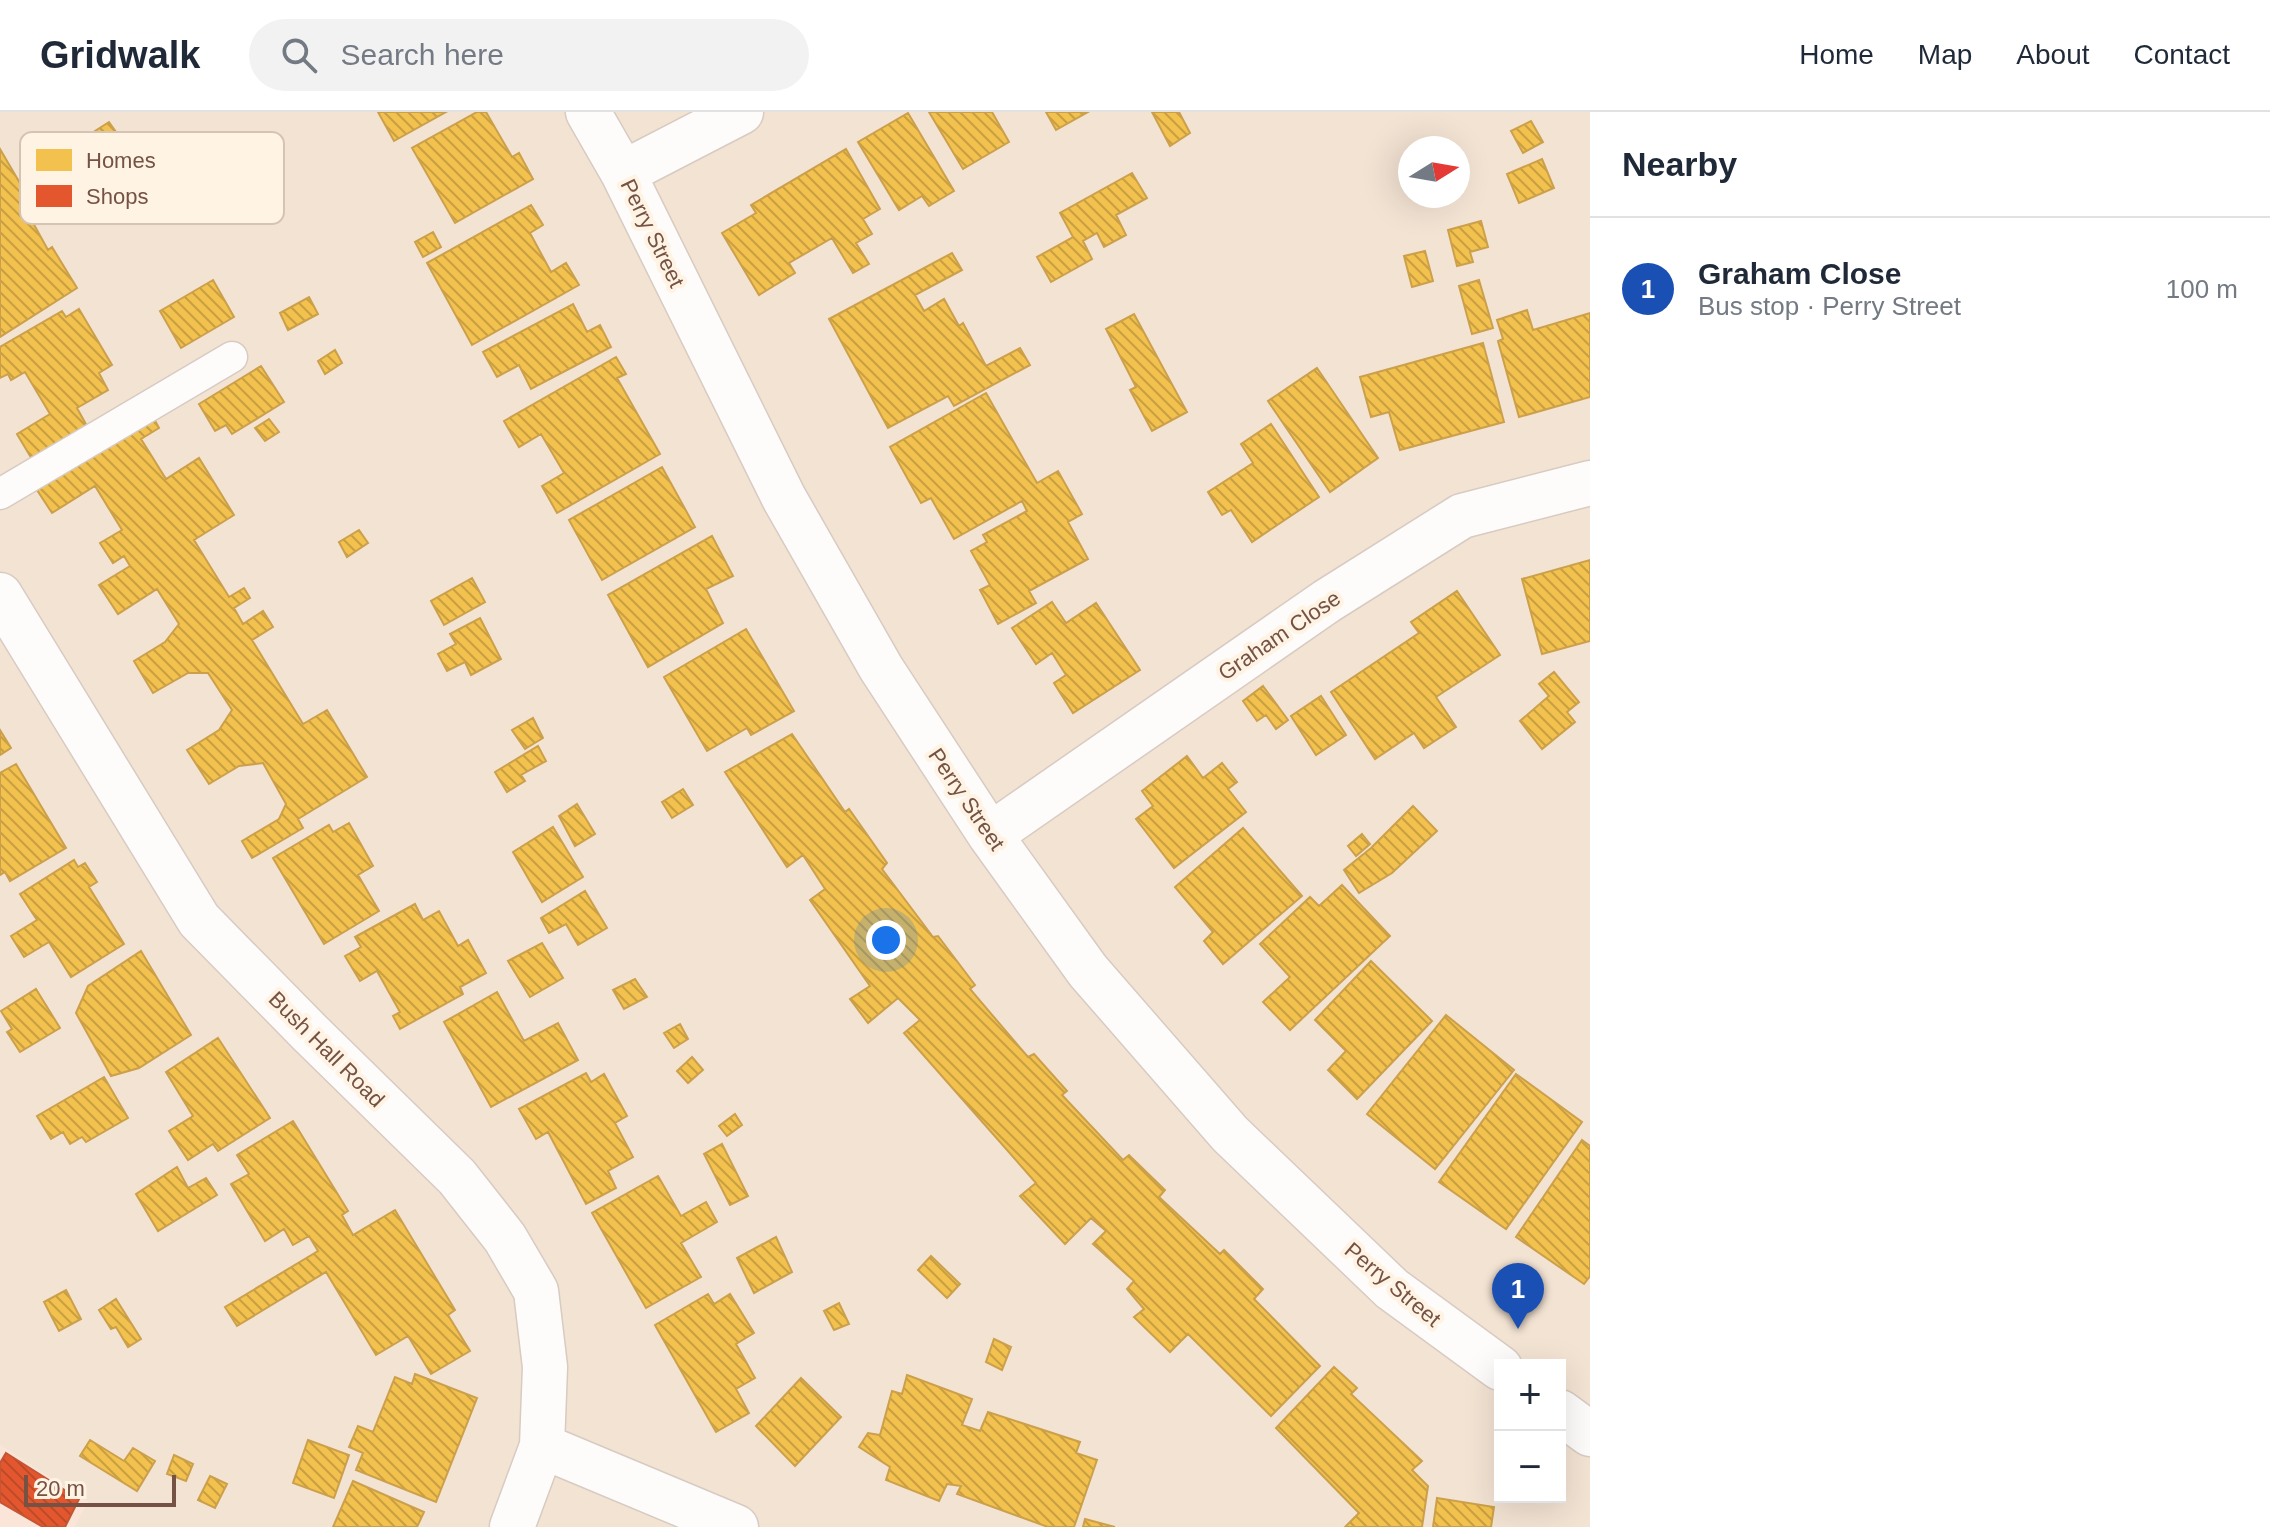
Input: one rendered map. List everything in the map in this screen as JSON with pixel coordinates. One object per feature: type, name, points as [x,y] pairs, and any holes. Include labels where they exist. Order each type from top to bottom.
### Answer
[{"type":"street","name":"Perry Street","points":[[588,112],[623,173],[784,498],[881,668],[990,835],[1088,971],[1230,1134],[1392,1289],[1494,1364]]},
{"type":"street","points":[[623,173],[741,112]]},
{"type":"street","name":"Graham Close","points":[[990,835],[1327,601],[1462,516],[1590,483]]},
{"type":"street","name":"Bush Hall Road","points":[[0,595],[199,920],[457,1177],[505,1238],[536,1291],[545,1367],[542,1446],[512,1527]]},
{"type":"street","points":[[1566,1416],[1590,1434]]},
{"type":"street","points":[[542,1446],[736,1527]]},
{"type":"lane","points":[[0,494],[232,357]]},
{"type":"shaded area","points":[[0,112],[1590,112],[1590,1527],[74,1527],[88,1502],[0,1445]]},
{"type":"shaded area","points":[[0,1445],[88,1502],[74,1527],[0,1527]]},
{"type":"building: Homes","points":[[378,112],[446,112],[394,141]]},
{"type":"building: Homes","points":[[477,112],[486,112],[512,157],[519,153],[533,179],[455,223],[412,148]]},
{"type":"building: Homes","points":[[929,112],[992,112],[1009,142],[963,169]]},
{"type":"building: Homes","points":[[1046,112],[1088,112],[1056,130]]},
{"type":"building: Homes","points":[[1152,112],[1179,112],[1190,133],[1170,146]]},
{"type":"building: Homes","points":[[908,113],[954,191],[929,206],[922,196],[899,210],[858,142]]},
{"type":"building: Homes","points":[[1531,121],[1543,142],[1523,153],[1511,131]]},
{"type":"building: Homes","points":[[109,122],[116,132],[96,132]]},
{"type":"building: Homes","points":[[0,149],[20,183],[20,224],[34,224],[48,250],[52,247],[77,288],[0,337]]},
{"type":"building: Homes","points":[[846,149],[880,209],[863,219],[872,234],[856,243],[869,264],[853,273],[832,238],[789,263],[795,273],[759,295],[722,233],[756,213],[751,205]]},
{"type":"building: Homes","points":[[1542,159],[1554,188],[1519,203],[1507,174]]},
{"type":"building: Homes","points":[[1132,173],[1147,198],[1116,215],[1126,235],[1104,247],[1097,233],[1083,241],[1092,259],[1051,282],[1037,257],[1073,237],[1060,213]]},
{"type":"building: Homes","points":[[531,205],[543,225],[530,233],[551,272],[566,263],[579,285],[472,345],[427,263]]},
{"type":"building: Homes","points":[[1481,221],[1488,247],[1470,252],[1473,262],[1457,266],[1448,230]]},
{"type":"building: Homes","points":[[433,232],[441,247],[423,257],[415,242]]},
{"type":"building: Homes","points":[[1425,251],[1433,281],[1412,287],[1404,256]]},
{"type":"building: Homes","points":[[952,253],[962,270],[915,295],[924,311],[944,299],[959,326],[963,323],[986,366],[1020,348],[1030,365],[954,406],[948,396],[888,428],[829,319]]},
{"type":"building: Homes","points":[[213,280],[234,317],[181,348],[160,311]]},
{"type":"building: Homes","points":[[1479,280],[1493,328],[1472,334],[1459,286]]},
{"type":"building: Homes","points":[[309,297],[318,314],[288,330],[280,313]]},
{"type":"building: Homes","points":[[573,304],[587,332],[600,325],[611,347],[531,389],[519,365],[497,377],[483,352]]},
{"type":"building: Homes","points":[[79,309],[112,365],[99,373],[108,390],[77,408],[88,428],[33,461],[17,434],[50,414],[25,372],[11,380],[8,374],[0,378],[0,347],[62,311],[66,317]]},
{"type":"building: Homes","points":[[1527,310],[1533,330],[1590,313],[1590,397],[1519,417],[1498,341],[1503,339],[1497,320]]},
{"type":"building: Homes","points":[[1134,314],[1187,412],[1152,431],[1130,390],[1136,387],[1106,329]]},
{"type":"building: Homes","points":[[1483,343],[1504,422],[1400,450],[1389,412],[1371,417],[1360,377]]},
{"type":"building: Homes","points":[[335,350],[342,363],[325,374],[318,361]]},
{"type":"building: Homes","points":[[616,357],[626,374],[617,378],[660,454],[557,513],[542,486],[564,473],[541,434],[519,447],[504,421]]},
{"type":"building: Homes","points":[[261,366],[284,402],[232,434],[226,425],[215,431],[199,404]]},
{"type":"building: Homes","points":[[1317,368],[1378,458],[1330,492],[1268,401]]},
{"type":"building: Homes","points":[[986,393],[1037,483],[1058,471],[1082,514],[1068,522],[1088,559],[1029,591],[1036,603],[998,624],[980,590],[990,585],[971,551],[987,542],[983,535],[1027,511],[1022,501],[954,539],[931,498],[921,503],[890,447]]},
{"type":"building: Homes","points":[[153,417],[159,428],[141,439],[166,479],[199,458],[234,515],[194,540],[229,597],[244,588],[250,598],[234,608],[243,624],[263,611],[273,627],[252,640],[303,724],[327,710],[367,777],[298,819],[303,828],[252,858],[242,841],[279,819],[286,804],[263,763],[239,766],[209,784],[187,750],[219,730],[232,710],[208,673],[188,673],[153,693],[134,661],[165,642],[179,624],[157,589],[118,614],[99,585],[130,566],[124,556],[113,563],[100,543],[122,530],[95,486],[52,513],[37,490]]},
{"type":"building: Homes","points":[[269,419],[279,432],[265,441],[255,428]]},
{"type":"building: Homes","points":[[1271,424],[1319,497],[1252,542],[1231,510],[1222,515],[1208,492],[1253,463],[1241,444]]},
{"type":"building: Homes","points":[[662,467],[695,527],[602,580],[569,520]]},
{"type":"building: Homes","points":[[359,530],[368,543],[347,557],[339,542]]},
{"type":"building: Homes","points":[[712,536],[733,576],[706,589],[723,623],[648,667],[608,595]]},
{"type":"building: Homes","points":[[1590,560],[1590,641],[1542,654],[1522,579]]},
{"type":"building: Homes","points":[[472,578],[485,602],[444,625],[431,601]]},
{"type":"building: Homes","points":[[1457,591],[1500,655],[1436,697],[1456,727],[1424,748],[1414,733],[1375,759],[1331,692],[1419,633],[1411,622]]},
{"type":"building: Homes","points":[[1052,602],[1066,623],[1096,603],[1140,670],[1073,713],[1054,683],[1066,675],[1052,653],[1036,664],[1012,628]]},
{"type":"building: Homes","points":[[480,618],[501,659],[471,675],[465,662],[447,671],[438,654],[456,644],[450,634]]},
{"type":"building: Homes","points":[[746,629],[794,711],[751,735],[747,728],[707,751],[664,677]]},
{"type":"building: Homes","points":[[1554,672],[1579,702],[1567,712],[1575,722],[1542,749],[1520,721],[1549,696],[1539,684]]},
{"type":"building: Homes","points":[[1263,686],[1288,720],[1276,729],[1266,715],[1257,721],[1243,701]]},
{"type":"building: Homes","points":[[1321,696],[1346,735],[1316,755],[1291,716]]},
{"type":"building: Homes","points":[[533,718],[543,738],[525,749],[512,730]]},
{"type":"building: Homes","points":[[0,730],[11,748],[0,755]]},
{"type":"building: Homes","points":[[792,734],[845,812],[849,809],[887,863],[882,869],[933,937],[938,936],[975,985],[970,989],[1028,1057],[1034,1054],[1067,1091],[1062,1095],[1123,1160],[1129,1155],[1165,1190],[1159,1197],[1220,1254],[1224,1250],[1263,1289],[1254,1299],[1320,1366],[1271,1416],[1188,1334],[1170,1352],[1134,1317],[1144,1309],[1127,1289],[1134,1281],[1093,1244],[1106,1231],[1091,1218],[1065,1244],[1020,1196],[1036,1183],[904,1033],[920,1020],[898,998],[868,1023],[850,999],[870,986],[810,900],[825,889],[803,855],[787,867],[725,772]]},
{"type":"building: Homes","points":[[538,746],[546,761],[521,775],[525,781],[507,792],[495,772]]},
{"type":"building: Homes","points":[[1187,756],[1203,778],[1222,763],[1237,782],[1228,789],[1246,812],[1174,868],[1136,819],[1153,806],[1142,791]]},
{"type":"building: Homes","points":[[16,764],[66,848],[10,881],[5,872],[0,875],[0,773]]},
{"type":"building: Homes","points":[[683,789],[693,805],[672,818],[662,802]]},
{"type":"building: Homes","points":[[577,804],[595,834],[575,846],[559,816]]},
{"type":"building: Homes","points":[[1413,806],[1437,831],[1392,873],[1359,893],[1344,870]]},
{"type":"building: Homes","points":[[349,823],[373,866],[358,875],[379,911],[324,944],[273,858],[329,825],[333,832]]},
{"type":"building: Homes","points":[[553,827],[583,877],[542,902],[513,852]]},
{"type":"building: Homes","points":[[1243,828],[1302,896],[1223,964],[1204,941],[1213,932],[1175,887]]},
{"type":"building: Homes","points":[[1362,834],[1370,844],[1356,856],[1348,846]]},
{"type":"building: Homes","points":[[74,860],[78,867],[85,863],[97,882],[89,887],[124,944],[71,977],[49,942],[24,957],[11,936],[37,920],[20,894]]},
{"type":"building: Homes","points":[[1342,885],[1390,936],[1290,1030],[1263,1002],[1290,977],[1260,944],[1310,897],[1319,906]]},
{"type":"building: Homes","points":[[585,891],[607,928],[578,945],[566,924],[549,933],[541,918]]},
{"type":"building: Homes","points":[[415,904],[423,920],[439,911],[458,946],[468,940],[486,973],[460,987],[463,994],[400,1029],[393,1016],[400,1012],[377,971],[360,981],[345,956],[361,947],[355,937]]},
{"type":"building: Homes","points":[[542,943],[563,978],[530,997],[508,961]]},
{"type":"building: Homes","points":[[141,951],[191,1035],[139,1068],[111,1076],[76,1013],[88,986]]},
{"type":"building: Homes","points":[[1371,961],[1432,1021],[1357,1099],[1328,1070],[1346,1051],[1315,1020]]},
{"type":"building: Homes","points":[[635,979],[647,997],[624,1009],[613,990]]},
{"type":"building: Homes","points":[[36,989],[60,1028],[20,1052],[7,1032],[12,1029],[1,1011]]},
{"type":"building: Homes","points":[[497,992],[524,1041],[558,1023],[578,1060],[491,1107],[444,1022]]},
{"type":"building: Homes","points":[[1446,1015],[1514,1070],[1435,1169],[1367,1114]]},
{"type":"building: Homes","points":[[680,1024],[688,1039],[674,1048],[664,1033]]},
{"type":"building: Homes","points":[[218,1038],[270,1118],[218,1151],[213,1144],[188,1160],[169,1131],[193,1116],[166,1072]]},
{"type":"building: Homes","points":[[692,1057],[703,1070],[688,1083],[677,1071]]},
{"type":"building: Homes","points":[[586,1073],[591,1082],[604,1074],[627,1116],[615,1123],[633,1157],[608,1171],[616,1188],[586,1204],[548,1132],[536,1139],[519,1109]]},
{"type":"building: Homes","points":[[1516,1074],[1582,1122],[1506,1229],[1439,1182]]},
{"type":"building: Homes","points":[[104,1077],[128,1118],[86,1142],[82,1137],[70,1144],[63,1132],[51,1139],[37,1116]]},
{"type":"building: Homes","points":[[735,1114],[742,1125],[727,1136],[719,1126]]},
{"type":"building: Homes","points":[[293,1121],[348,1211],[342,1215],[353,1235],[395,1210],[455,1310],[448,1315],[470,1351],[431,1374],[408,1336],[376,1355],[326,1272],[237,1326],[225,1307],[318,1251],[309,1236],[293,1245],[284,1229],[265,1241],[231,1184],[249,1174],[237,1155]]},
{"type":"building: Homes","points":[[1582,1140],[1590,1146],[1590,1276],[1584,1284],[1516,1237]]},
{"type":"building: Homes","points":[[722,1144],[748,1196],[730,1205],[704,1154]]},
{"type":"building: Homes","points":[[177,1167],[188,1188],[206,1178],[217,1195],[158,1231],[136,1194]]},
{"type":"building: Homes","points":[[658,1176],[681,1216],[706,1202],[717,1222],[681,1243],[701,1277],[646,1308],[592,1213]]},
{"type":"building: Homes","points":[[776,1237],[792,1272],[754,1293],[737,1258]]},
{"type":"building: Homes","points":[[931,1256],[960,1284],[947,1298],[918,1270]]},
{"type":"building: Homes","points":[[66,1290],[81,1319],[59,1331],[44,1302]]},
{"type":"building: Homes","points":[[708,1294],[714,1304],[730,1294],[754,1333],[736,1344],[755,1378],[736,1389],[749,1413],[716,1432],[655,1325]]},
{"type":"building: Homes","points":[[116,1299],[141,1339],[128,1347],[116,1327],[111,1329],[99,1310]]},
{"type":"building: Homes","points":[[839,1303],[849,1324],[834,1330],[824,1311]]},
{"type":"building: Homes","points":[[994,1339],[1011,1347],[1002,1370],[986,1362]]},
{"type":"building: Homes","points":[[1334,1367],[1357,1388],[1351,1394],[1422,1461],[1412,1470],[1428,1486],[1422,1527],[1345,1527],[1359,1513],[1276,1428]]},
{"type":"building: Homes","points":[[415,1374],[477,1398],[436,1502],[356,1470],[363,1453],[349,1447],[358,1426],[373,1432],[395,1377],[412,1384]]},
{"type":"building: Homes","points":[[907,1375],[972,1399],[962,1425],[980,1431],[988,1412],[1080,1442],[1076,1453],[1097,1460],[1074,1527],[1048,1527],[957,1494],[961,1486],[947,1484],[939,1501],[886,1480],[890,1467],[859,1447],[868,1433],[880,1435],[892,1391],[902,1394]]},
{"type":"building: Homes","points":[[801,1378],[841,1417],[795,1466],[756,1426]]},
{"type":"building: Homes","points":[[90,1440],[124,1461],[133,1448],[155,1461],[137,1491],[80,1456]]},
{"type":"building: Homes","points":[[308,1440],[349,1455],[334,1498],[293,1483]]},
{"type":"building: Homes","points":[[174,1455],[193,1464],[186,1481],[167,1474]]},
{"type":"building: Homes","points":[[210,1476],[227,1484],[215,1508],[198,1500]]},
{"type":"building: Homes","points":[[353,1481],[424,1512],[417,1527],[333,1527]]},
{"type":"building: Homes","points":[[1437,1498],[1494,1507],[1491,1527],[1433,1527]]},
{"type":"building: Homes","points":[[1085,1519],[1115,1527],[1083,1527]]},
{"type":"building: Shops","points":[[6,1453],[79,1499],[65,1527],[43,1527],[0,1502],[0,1463]]},
{"type":"place","name":"Graham Close","points":[[1518,1329]]}]
